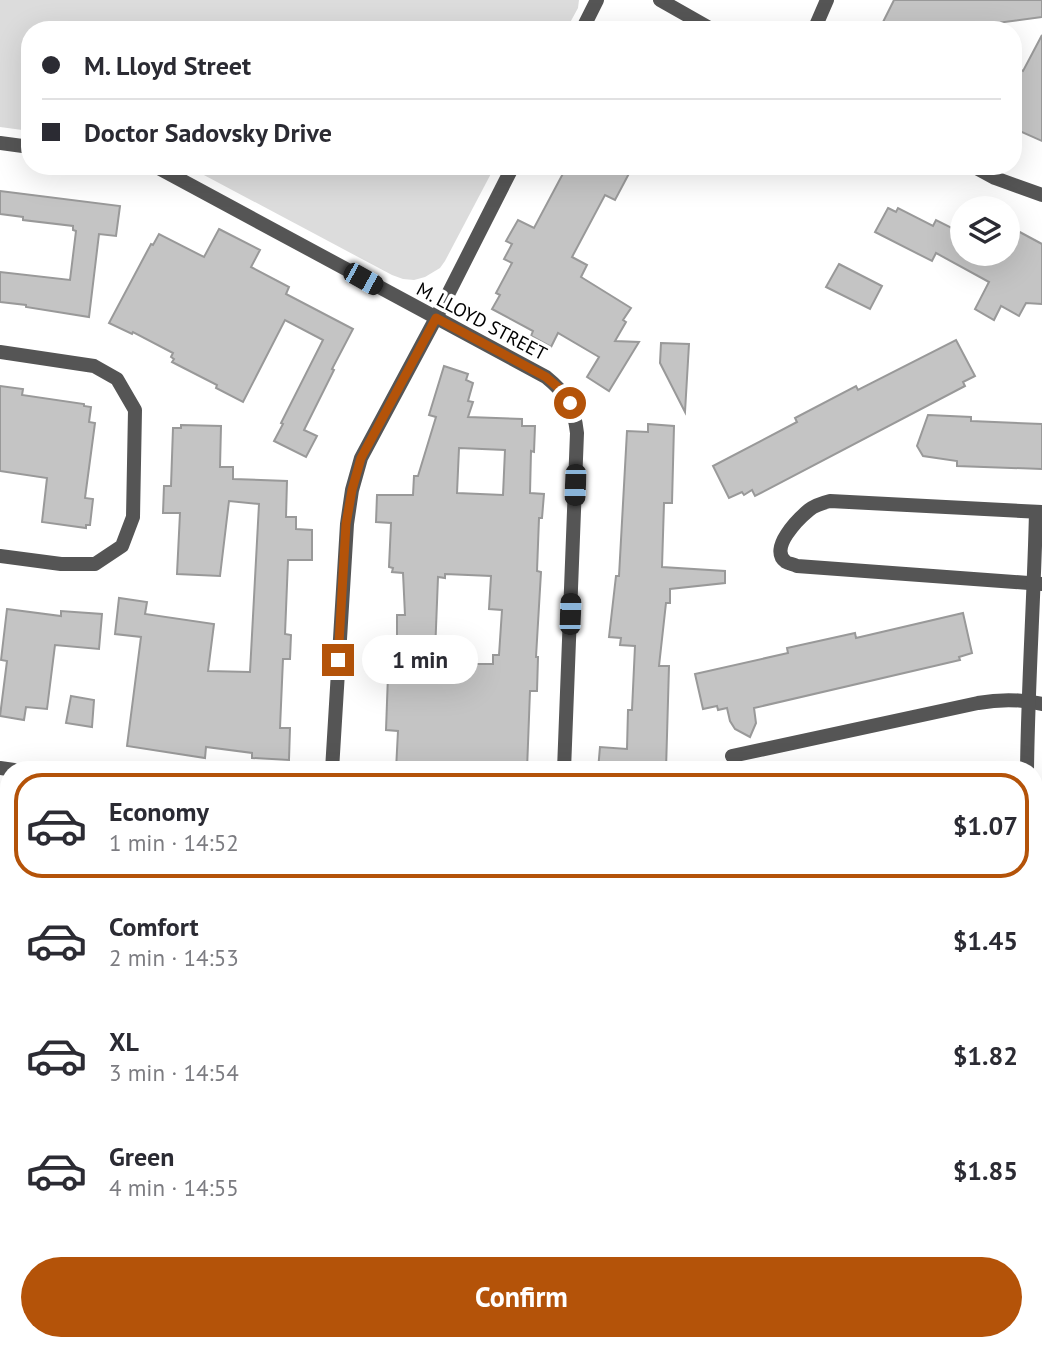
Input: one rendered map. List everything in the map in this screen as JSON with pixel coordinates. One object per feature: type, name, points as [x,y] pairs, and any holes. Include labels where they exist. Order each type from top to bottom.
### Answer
[{"type":"street","points":[[586,21],[597,0]]},
{"type":"street","points":[[660,0],[697,21]]},
{"type":"street","points":[[818,21],[827,0]]},
{"type":"street","points":[[0,144],[21,146]]},
{"type":"street","name":"M. LLOYD STREET","points":[[172,175],[546,377],[561,390],[570,403],[576,418],[577,433],[564,761]]},
{"type":"street","points":[[333,761],[346,524],[361,458],[508,175]]},
{"type":"street","points":[[990,175],[1042,195]]},
{"type":"street","points":[[0,352],[93,366],[117,379],[135,410],[133,516],[122,546],[95,564],[61,564],[0,556]]},
{"type":"street","points":[[1028,761],[1035,702],[1038,584],[1039,512],[830,501],[807,511],[781,542],[780,553],[784,561],[797,566],[1038,584]]},
{"type":"street","points":[[732,756],[956,706],[999,700],[1035,702]]},
{"type":"shaded area","points":[[0,0],[579,0],[571,21],[21,21],[21,130],[0,127]]},
{"type":"shaded area","points":[[204,175],[490,175],[440,268],[414,280],[392,275]]},
{"type":"building","points":[[894,0],[1042,0],[1042,17],[1012,21],[884,21]]},
{"type":"building","points":[[1042,35],[1042,141],[1022,132],[1023,71]]},
{"type":"building","points":[[562,175],[628,175],[615,200],[605,195],[572,257],[587,265],[581,277],[631,308],[615,341],[639,342],[609,391],[587,377],[599,357],[558,333],[551,347],[531,336],[533,331],[492,309],[500,295],[496,293],[512,263],[504,259],[512,244],[506,241],[518,220],[534,228]]},
{"type":"building","points":[[0,191],[120,206],[116,236],[99,234],[89,317],[0,302],[0,272],[70,280],[76,231],[73,226],[23,220],[23,217],[0,214]]},
{"type":"building","points":[[888,208],[896,212],[898,208],[933,226],[936,220],[950,227],[950,261],[936,253],[932,261],[875,232]]},
{"type":"building","points":[[219,229],[260,250],[251,267],[289,287],[286,294],[353,329],[304,430],[317,436],[306,457],[274,441],[323,340],[285,320],[243,402],[172,362],[173,353],[109,323],[159,234],[204,257]]},
{"type":"building","points":[[1020,232],[1042,244],[1042,304],[1026,303],[1019,316],[1001,306],[994,320],[975,309],[989,282],[960,266],[1020,266]]},
{"type":"building","points":[[839,264],[882,286],[870,309],[826,287]]},
{"type":"building","points":[[956,340],[975,376],[963,382],[965,386],[755,496],[752,490],[729,498],[713,466],[797,422],[795,418],[856,386],[858,390]]},
{"type":"building","points":[[661,343],[689,344],[685,412],[660,363]]},
{"type":"building","points":[[444,366],[468,374],[466,380],[473,383],[468,401],[473,402],[468,417],[522,419],[522,426],[535,426],[534,452],[531,451],[530,493],[544,494],[542,518],[539,518],[537,571],[541,572],[536,657],[537,691],[530,691],[527,761],[396,761],[398,731],[386,730],[388,675],[384,675],[385,638],[397,639],[397,615],[405,615],[403,573],[392,572],[393,568],[389,567],[391,523],[376,522],[377,495],[413,495],[414,476],[418,476],[436,417],[429,415]],"holes":[[[459,448],[505,450],[503,495],[457,493]],[[445,574],[491,576],[489,609],[502,610],[499,655],[493,655],[493,664],[451,664],[452,654],[435,653],[438,577],[445,578]]]},
{"type":"building","points":[[0,386],[23,389],[22,395],[91,407],[89,422],[95,423],[85,498],[93,499],[90,525],[86,525],[86,528],[42,522],[47,478],[0,471]]},
{"type":"building","points":[[928,415],[971,417],[971,421],[1042,424],[1042,469],[957,466],[957,461],[923,456],[917,446]]},
{"type":"building","points":[[648,424],[674,426],[672,503],[664,503],[662,567],[725,571],[725,583],[670,589],[659,666],[669,666],[666,761],[599,761],[600,747],[627,749],[635,646],[620,645],[621,638],[609,637],[616,576],[619,576],[627,431],[648,432]]},
{"type":"building","points":[[181,425],[221,426],[220,467],[233,467],[233,479],[287,481],[286,517],[296,517],[296,529],[312,530],[312,560],[288,560],[285,634],[291,635],[290,659],[283,659],[280,728],[290,728],[289,760],[252,758],[252,753],[206,747],[205,758],[127,746],[141,637],[115,634],[119,598],[147,602],[145,614],[214,624],[208,671],[250,672],[259,504],[229,501],[220,576],[177,574],[180,513],[163,513],[164,486],[171,486],[173,428],[181,428]]},
{"type":"building","points":[[7,609],[61,616],[61,611],[102,614],[99,649],[55,645],[47,709],[26,707],[24,720],[0,716],[7,661],[1,660]]},
{"type":"building","points":[[963,613],[972,653],[959,657],[960,660],[754,708],[756,723],[750,737],[735,729],[727,708],[718,710],[717,706],[703,709],[695,674],[788,653],[787,648],[855,633],[856,638]]},
{"type":"building","points":[[71,696],[94,700],[92,727],[66,723]]},
{"type":"route","points":[[338,660],[346,524],[361,458],[436,318],[546,377],[561,390],[570,403]]}]
